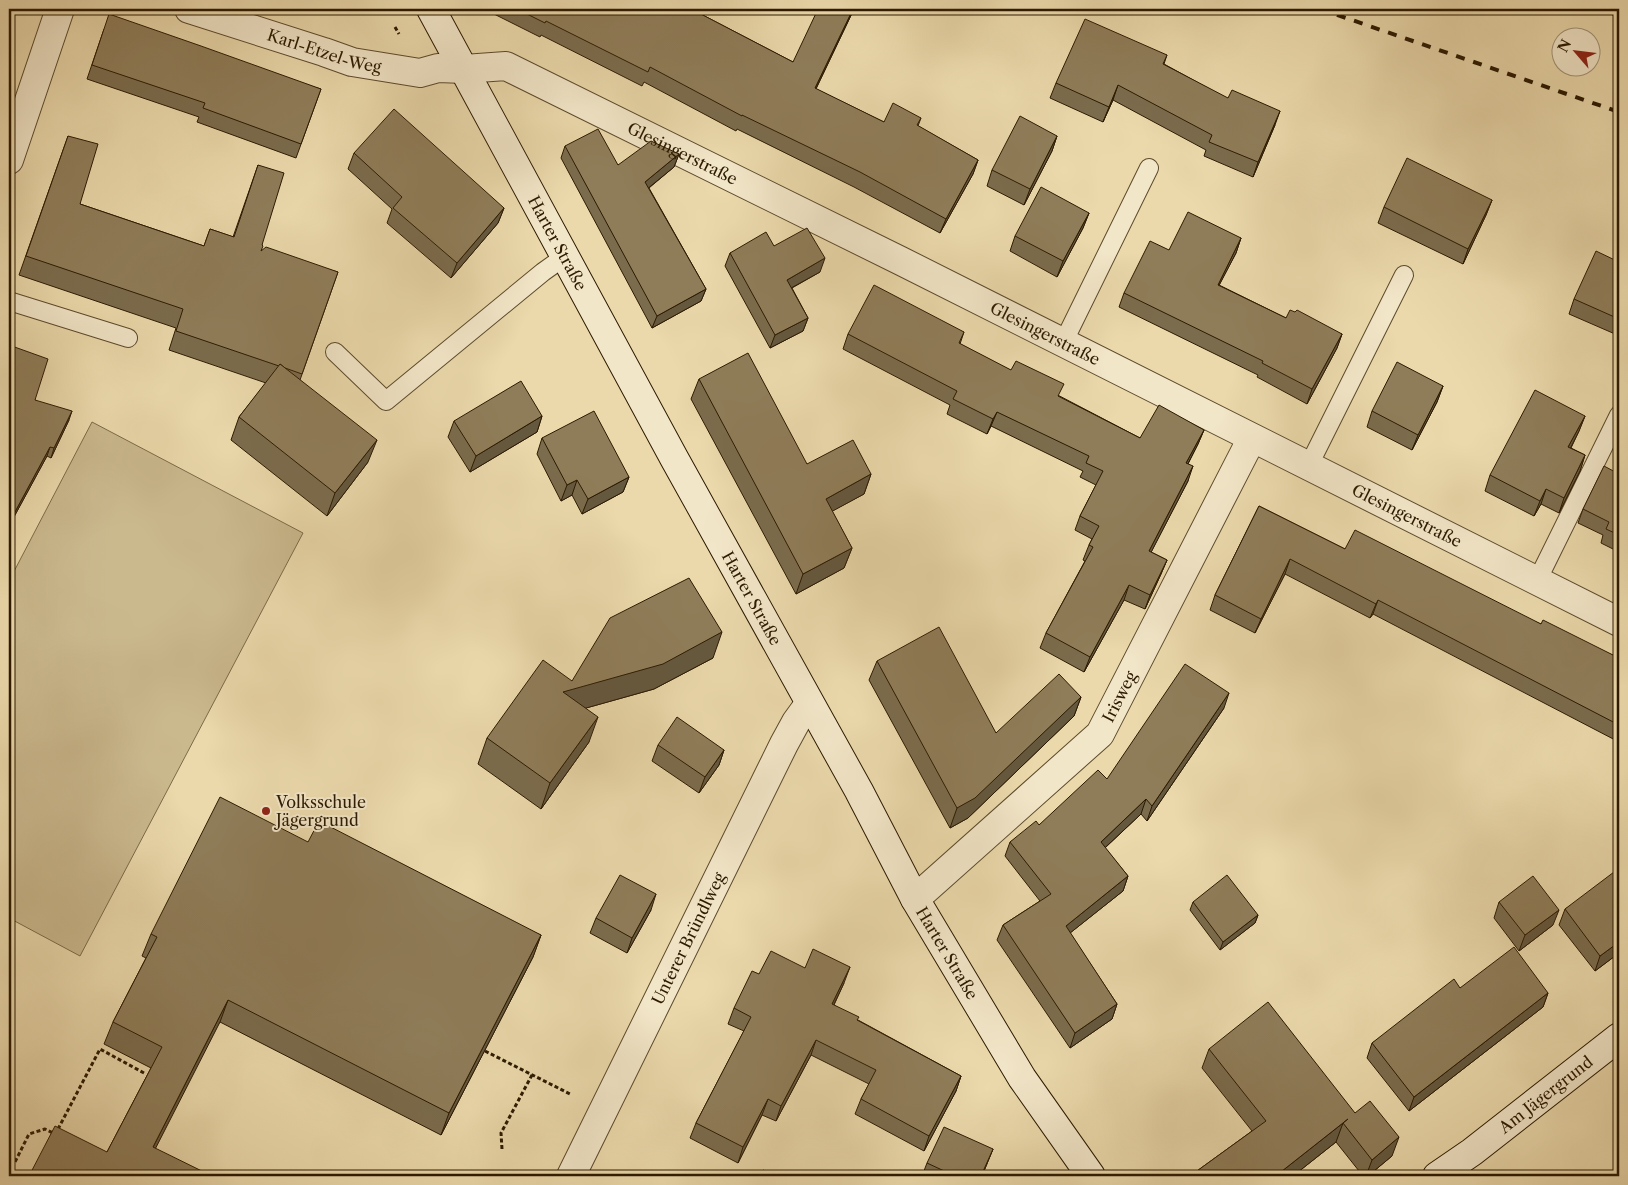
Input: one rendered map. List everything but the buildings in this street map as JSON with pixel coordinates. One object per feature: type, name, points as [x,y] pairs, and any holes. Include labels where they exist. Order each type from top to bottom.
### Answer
[{"type":"street","points":[[9,160],[60,9]]},
{"type":"street","name":"Karl-Etzel-Weg","points":[[189,9],[352,62],[420,73],[438,68],[464,69]]},
{"type":"street","name":"Harter Straße","points":[[431,9],[564,257],[859,792],[915,899],[1022,1078],[1091,1176]]},
{"type":"street","name":"Glesingerstraße","points":[[464,69],[506,66],[901,261],[1619,622]]},
{"type":"street","name":"Irisweg","points":[[915,899],[1100,734],[1252,438]]},
{"type":"street","name":"Unterer Bründlweg","points":[[571,1176],[784,744],[809,704]]},
{"type":"street","name":"Am Jägergrund","points":[[1438,1176],[1472,1152],[1619,1037]]},
{"type":"street","name":"Am Jägergrund","points":[[1448,1176],[1472,1152]]},
{"type":"lane","points":[[1062,342],[1148,168]]},
{"type":"lane","points":[[335,352],[386,402],[543,272],[564,257]]},
{"type":"lane","points":[[1308,467],[1404,275]]},
{"type":"lane","points":[[9,301],[128,338]]},
{"type":"lane","points":[[1537,581],[1619,414]]},
{"type":"path","points":[[9,1164],[14,1162],[29,1134],[45,1129],[55,1134],[100,1049],[144,1073]]},
{"type":"path","points":[[485,1051],[603,1111]]},
{"type":"path","points":[[502,1149],[501,1133],[532,1075]]},
{"type":"shaded area","points":[[92,422],[303,533],[80,956],[9,918],[9,581]]},
{"type":"railway","points":[[1320,9],[1619,112]]},
{"type":"place","name":"Volksschule Jägergrund","points":[[266,811]]}]
